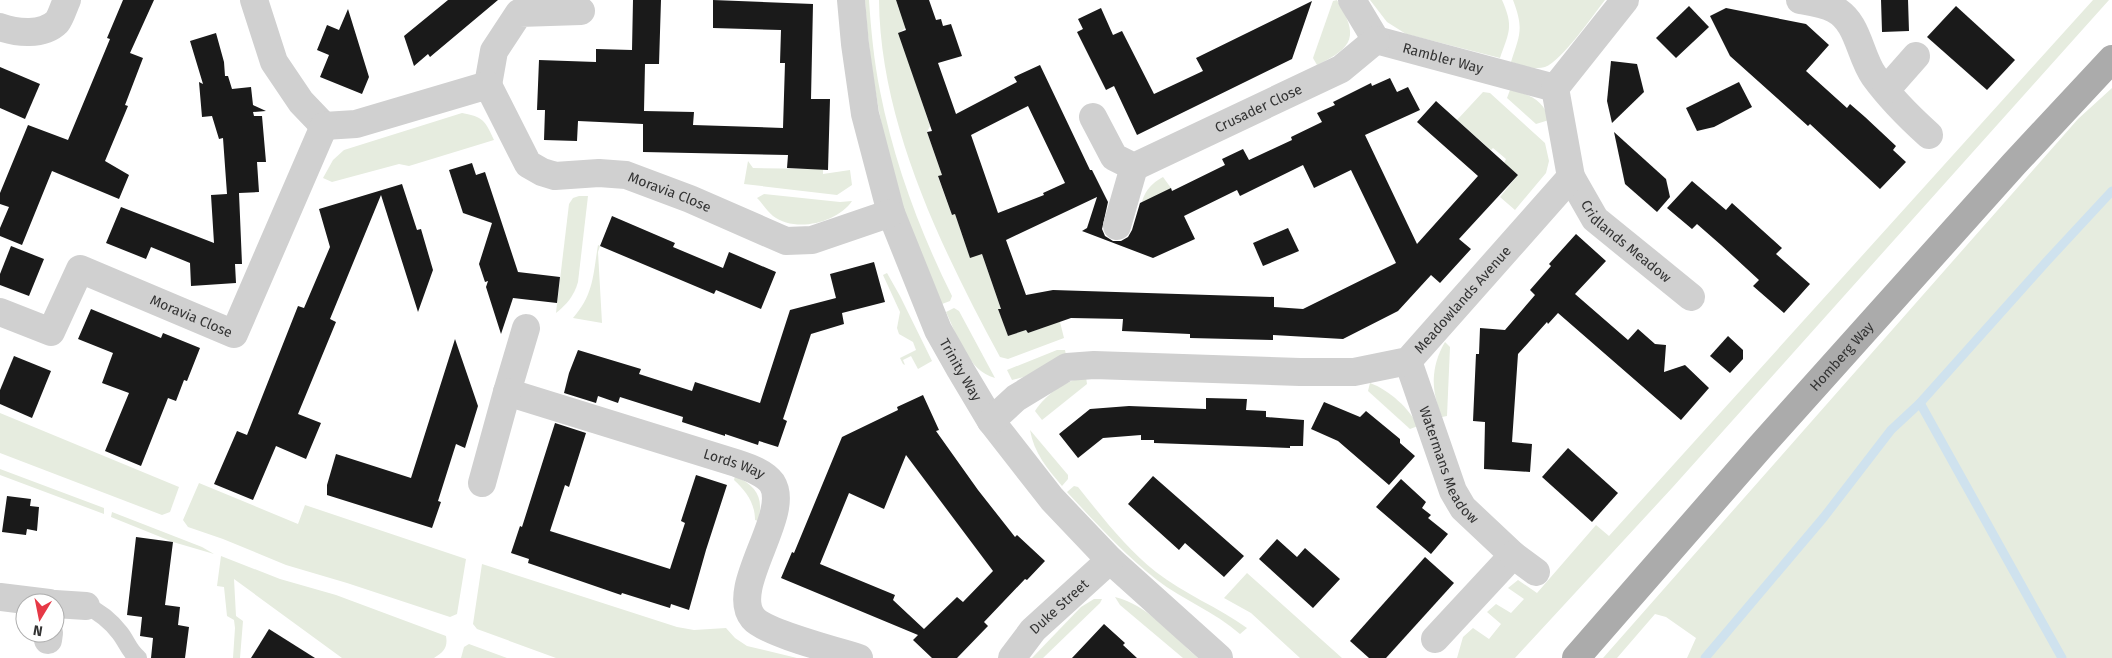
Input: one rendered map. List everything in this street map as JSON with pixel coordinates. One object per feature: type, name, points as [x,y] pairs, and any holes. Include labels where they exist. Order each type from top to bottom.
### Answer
[{"type":"main road","name":"Homberg Way","points":[[1576,658],[1761,446],[2014,164],[2112,59]]},
{"type":"street","points":[[0,27],[12,32],[38,32],[57,22],[67,0]]},
{"type":"street","points":[[254,0],[274,62],[301,102],[324,126],[356,124],[488,84],[494,51],[519,13],[581,11]]},
{"type":"street","name":"Trinity Way","points":[[852,0],[855,44],[865,114],[892,213],[938,330],[991,421],[1052,499],[1110,560],[1219,658]]},
{"type":"street","points":[[1352,0],[1376,40]]},
{"type":"street","points":[[1572,177],[1555,88],[1625,0]]},
{"type":"street","points":[[1800,0],[1833,8],[1846,18],[1856,34],[1874,76],[1901,109],[1929,136]]},
{"type":"street","name":"Rambler Way","points":[[1376,40],[1555,88]]},
{"type":"street","name":"Crusader Close","points":[[1134,167],[1341,69],[1376,40]]},
{"type":"street","points":[[1886,90],[1916,56]]},
{"type":"street","name":"Moravia Close","points":[[488,84],[528,164],[542,172],[555,176],[599,173],[626,175],[690,199],[786,240],[812,240],[892,213]]},
{"type":"street","points":[[1093,117],[1114,156],[1134,167],[1117,226]]},
{"type":"street","name":"Moravia Close","points":[[0,312],[51,332],[80,270],[234,334],[324,126]]},
{"type":"street","name":"Cridlands Meadow","points":[[1572,177],[1595,218],[1691,296]]},
{"type":"street","name":"Meadowlands Avenue","points":[[991,421],[1016,398],[1067,367],[1094,365],[1354,372],[1408,361],[1572,177]]},
{"type":"street","points":[[482,483],[526,328]]},
{"type":"street","name":"Watermans Meadow","points":[[1408,361],[1453,491],[1463,508],[1513,555],[1536,572]]},
{"type":"street","name":"Lords Way","points":[[507,392],[758,471],[772,483],[776,498],[772,518],[751,580],[747,598],[748,610],[754,619],[769,630],[859,658]]},
{"type":"street","points":[[1435,639],[1513,555]]},
{"type":"street","name":"Duke Street","points":[[1012,658],[1033,630],[1110,560]]},
{"type":"street","points":[[0,597],[15,599]]},
{"type":"street","points":[[65,605],[86,606]]},
{"type":"lane","points":[[86,606],[103,614],[120,634],[131,652],[138,658]]},
{"type":"shaded area","points":[[865,0],[869,0],[878,80],[900,170],[929,247],[952,296],[950,301],[942,304],[910,227],[884,136],[870,55]]},
{"type":"shaded area","points":[[879,0],[896,0],[899,10],[903,8],[909,25],[899,33],[930,126],[927,132],[942,175],[938,177],[952,215],[955,214],[970,257],[982,254],[1008,336],[1026,330],[1028,333],[1045,327],[1059,318],[1064,338],[1008,359],[1000,357],[936,229],[902,139],[890,93],[882,46]]},
{"type":"shaded area","points":[[1337,0],[1348,23],[1349,39],[1339,52],[1317,65],[1313,58],[1333,1]]},
{"type":"shaded area","points":[[1370,0],[1502,0],[1508,17],[1509,29],[1500,58],[1406,34],[1387,22]]},
{"type":"shaded area","points":[[1513,0],[1605,0],[1560,56],[1545,67],[1536,68],[1511,62],[1520,31],[1519,18]]},
{"type":"shaded area","points":[[2093,0],[2109,0],[1672,488],[1515,658],[1457,658],[1463,637],[1473,628],[1489,639],[1501,624],[1487,612],[1496,604],[1511,613],[1524,599],[1508,588],[1518,580],[1537,593],[1596,525],[1609,536]]},
{"type":"shaded area","points":[[2112,88],[2112,658],[1687,658],[1696,638],[1666,617],[1655,614],[1617,658],[1603,658],[2078,119]]},
{"type":"shaded area","points":[[1510,90],[1535,99],[1547,113],[1549,120],[1536,124],[1507,98]]},
{"type":"shaded area","points":[[1483,92],[1490,93],[1545,143],[1549,161],[1546,173],[1515,210],[1500,197],[1518,175],[1504,163],[1506,159],[1493,148],[1491,150],[1457,120]]},
{"type":"shaded area","points":[[462,113],[482,120],[494,140],[409,166],[399,164],[332,182],[323,178],[333,160],[344,150]]},
{"type":"shaded area","points":[[748,161],[753,168],[823,169],[823,174],[850,170],[852,185],[837,195],[744,184]]},
{"type":"shaded area","points":[[1163,177],[1171,188],[1136,231],[1145,193],[1155,182]]},
{"type":"shaded area","points":[[764,194],[840,202],[852,201],[845,209],[826,220],[804,225],[782,221],[773,216],[757,198]]},
{"type":"shaded area","points":[[588,196],[578,282],[570,299],[556,313],[569,204],[573,198]]},
{"type":"shaded area","points":[[598,245],[600,246],[598,252],[602,323],[573,318],[585,301],[592,284]]},
{"type":"shaded area","points":[[887,273],[932,361],[918,369],[911,356],[903,360],[905,365],[900,358],[916,350],[913,342],[899,334],[897,328],[900,312],[883,275]]},
{"type":"shaded area","points":[[954,308],[959,311],[995,378],[978,368],[964,351],[946,312]]},
{"type":"shaded area","points":[[1445,342],[1450,347],[1447,416],[1442,417],[1434,389],[1434,379],[1437,361]]},
{"type":"shaded area","points":[[1057,350],[1065,350],[1066,355],[1024,377],[1012,380],[1007,370]]},
{"type":"shaded area","points":[[1086,377],[1087,384],[1042,420],[1035,411],[1045,399],[1071,381]]},
{"type":"shaded area","points":[[1370,383],[1398,400],[1418,426],[1410,429],[1368,391]]},
{"type":"shaded area","points":[[0,413],[179,487],[170,512],[162,515],[0,453]]},
{"type":"shaded area","points":[[1030,430],[1068,475],[1068,479],[1062,486],[1038,453]]},
{"type":"shaded area","points":[[0,469],[104,508],[104,514],[0,475]]},
{"type":"shaded area","points":[[735,476],[749,484],[757,494],[760,506],[758,521],[755,520],[755,514],[749,498],[734,480]]},
{"type":"shaded area","points":[[199,483],[298,524],[305,505],[466,559],[457,614],[450,617],[286,565],[188,527],[183,520]]},
{"type":"shaded area","points":[[1074,486],[1078,487],[1105,521],[1145,563],[1167,580],[1247,628],[1240,634],[1220,619],[1157,580],[1121,549],[1067,492]]},
{"type":"shaded area","points":[[112,512],[202,547],[214,554],[173,542],[111,517]]},
{"type":"shaded area","points":[[221,556],[280,579],[336,595],[446,636],[446,646],[434,658],[342,658],[234,579],[236,616],[243,621],[240,658],[233,658],[234,620],[227,616],[224,587],[217,586]]},
{"type":"shaded area","points":[[482,564],[677,627],[694,630],[726,628],[735,638],[747,646],[797,658],[556,658],[477,629],[473,624]]},
{"type":"shaded area","points":[[1247,573],[1342,658],[1300,658],[1251,613],[1224,598]]},
{"type":"shaded area","points":[[1115,597],[1127,601],[1149,614],[1198,658],[1183,658],[1120,605]]},
{"type":"shaded area","points":[[1094,599],[1102,599],[1043,658],[1032,658],[1081,607]]},
{"type":"shaded area","points":[[469,644],[507,658],[461,658],[464,647]]},
{"type":"building","points":[[123,0],[154,0],[130,53],[143,58],[125,105],[128,106],[105,161],[129,175],[119,199],[52,171],[22,245],[0,236],[0,228],[9,207],[0,204],[0,193],[28,125],[68,140],[110,39],[107,38]]},
{"type":"building","points":[[448,0],[498,0],[430,57],[428,54],[414,66],[404,36]]},
{"type":"building","points":[[633,0],[661,0],[659,64],[645,64],[644,111],[694,112],[693,125],[783,128],[785,63],[780,63],[781,30],[713,28],[713,0],[813,4],[811,99],[830,99],[828,170],[787,168],[788,155],[643,152],[643,124],[578,121],[577,141],[544,140],[545,110],[537,110],[539,60],[596,62],[596,49],[632,50]]},
{"type":"building","points":[[896,0],[929,0],[936,20],[941,19],[943,26],[951,24],[962,56],[938,63],[956,114],[1017,82],[1014,77],[1040,65],[1090,170],[1092,170],[1108,202],[1102,229],[1105,236],[1113,241],[1121,241],[1128,237],[1140,203],[1171,188],[1172,191],[1225,165],[1222,159],[1243,149],[1249,160],[1292,140],[1291,137],[1322,122],[1317,113],[1335,105],[1333,102],[1371,83],[1372,86],[1390,78],[1397,92],[1408,87],[1420,110],[1365,135],[1417,244],[1478,176],[1417,122],[1436,101],[1518,175],[1459,239],[1471,249],[1440,283],[1431,275],[1398,311],[1343,339],[1273,335],[1273,340],[1190,338],[1190,334],[1122,331],[1123,319],[1071,318],[1028,333],[1026,330],[1008,336],[982,254],[970,258],[955,214],[952,215],[938,176],[942,175],[927,132],[932,131],[898,33],[906,30]],"holes":[[[1028,106],[1065,183],[1043,193],[1044,195],[998,213],[971,135]],[[1303,165],[1314,188],[1351,170],[1396,263],[1303,309],[1274,307],[1274,297],[1053,290],[1026,295],[1006,240],[1097,197],[1087,228],[1082,231],[1153,258],[1195,239],[1184,216],[1237,190],[1240,196]]]},
{"type":"building","points":[[1881,0],[1908,0],[1909,31],[1882,32]]},
{"type":"building","points":[[1312,1],[1292,59],[1137,135],[1114,86],[1106,90],[1077,32],[1083,29],[1078,19],[1101,8],[1113,35],[1122,31],[1154,94],[1203,71],[1196,58]]},
{"type":"building","points":[[1689,6],[1709,27],[1676,58],[1656,38]]},
{"type":"building","points":[[1956,6],[2015,60],[1987,90],[1927,37]]},
{"type":"building","points":[[1726,8],[1806,24],[1829,45],[1806,71],[1847,108],[1850,104],[1865,117],[1896,146],[1893,150],[1906,162],[1880,189],[1810,124],[1808,126],[1730,56],[1710,16]]},
{"type":"building","points":[[348,9],[369,77],[362,94],[320,77],[329,55],[317,50],[327,25],[339,30]]},
{"type":"building","points":[[216,33],[224,62],[225,76],[228,76],[232,89],[251,87],[253,105],[266,111],[253,112],[254,116],[262,116],[266,162],[257,162],[259,192],[239,193],[242,264],[235,264],[236,283],[191,286],[190,263],[151,247],[146,259],[106,243],[121,207],[214,243],[211,195],[227,194],[223,138],[219,139],[212,116],[202,117],[199,82],[203,84],[190,41]]},
{"type":"building","points":[[1611,61],[1637,64],[1644,92],[1612,123],[1607,101]]},
{"type":"building","points":[[0,67],[40,84],[25,119],[0,108]]},
{"type":"building","points":[[1739,82],[1752,107],[1714,127],[1697,131],[1686,108]]},
{"type":"building","points":[[1614,132],[1666,179],[1670,197],[1657,212],[1625,184]]},
{"type":"building","points":[[472,163],[476,175],[485,172],[518,272],[560,277],[557,303],[513,298],[501,334],[486,287],[488,281],[485,282],[479,264],[492,223],[463,213],[449,170]]},
{"type":"building","points":[[1692,181],[1726,210],[1732,203],[1782,248],[1776,254],[1810,284],[1784,313],[1753,286],[1759,280],[1721,245],[1697,224],[1692,229],[1667,208]]},
{"type":"building","points":[[402,184],[417,230],[421,229],[433,270],[418,312],[381,195],[330,319],[336,322],[298,414],[321,423],[306,459],[276,446],[253,500],[214,484],[237,431],[247,435],[298,306],[304,308],[330,247],[319,209]]},
{"type":"building","points":[[612,216],[675,243],[673,247],[723,268],[729,252],[776,272],[761,309],[716,290],[714,294],[600,246]]},
{"type":"building","points":[[1288,228],[1299,251],[1263,266],[1253,243]]},
{"type":"building","points":[[1576,234],[1606,261],[1575,294],[1628,340],[1638,329],[1655,344],[1666,345],[1664,372],[1685,365],[1709,388],[1681,420],[1558,313],[1548,324],[1547,322],[1518,354],[1512,442],[1532,444],[1530,472],[1484,469],[1485,422],[1473,421],[1476,354],[1479,354],[1480,328],[1505,330],[1535,295],[1530,290],[1551,266],[1549,264]]},
{"type":"building","points":[[11,246],[44,259],[29,296],[0,285],[0,274]]},
{"type":"building","points":[[874,262],[885,302],[842,313],[844,324],[811,334],[783,419],[787,421],[778,447],[759,441],[758,445],[725,434],[725,436],[682,422],[683,417],[620,397],[618,403],[598,396],[596,403],[564,393],[578,350],[641,369],[639,374],[692,391],[695,382],[760,403],[790,310],[836,298],[830,274]]},
{"type":"building","points":[[91,309],[161,338],[163,333],[200,348],[187,381],[184,380],[176,401],[168,398],[141,466],[105,451],[129,393],[102,383],[113,353],[78,339]]},
{"type":"building","points":[[1728,336],[1743,350],[1743,359],[1730,373],[1710,356]]},
{"type":"building","points":[[455,339],[478,406],[465,448],[456,444],[438,501],[441,502],[432,528],[327,495],[327,485],[336,454],[411,478]]},
{"type":"building","points":[[14,356],[51,371],[32,418],[0,404],[0,390]]},
{"type":"building","points":[[923,395],[939,430],[936,431],[978,490],[1015,537],[1017,535],[1045,561],[984,622],[988,626],[957,658],[932,658],[913,640],[918,635],[781,578],[792,552],[794,553],[842,437],[898,410],[897,407]],"holes":[[[906,455],[993,571],[963,602],[957,597],[924,629],[893,600],[895,595],[820,564],[849,493],[884,509]]]},
{"type":"building","points":[[1206,398],[1247,399],[1246,410],[1266,411],[1266,417],[1304,420],[1303,446],[1290,446],[1290,448],[1154,443],[1154,440],[1141,440],[1141,435],[1103,438],[1078,458],[1059,434],[1090,409],[1129,406],[1206,409]]},
{"type":"building","points":[[1324,402],[1360,417],[1366,411],[1400,439],[1400,443],[1415,456],[1389,485],[1338,441],[1311,429]]},
{"type":"building","points":[[555,423],[586,433],[569,487],[565,485],[550,531],[670,569],[685,523],[681,521],[696,475],[727,485],[689,610],[671,604],[670,608],[622,593],[621,595],[528,563],[529,559],[511,553],[520,526],[522,527]]},
{"type":"building","points":[[1568,448],[1618,493],[1592,522],[1542,477]]},
{"type":"building","points":[[1153,476],[1244,556],[1224,577],[1185,543],[1179,550],[1128,504]]},
{"type":"building","points":[[1401,479],[1426,502],[1422,508],[1431,515],[1428,518],[1448,534],[1431,554],[1376,507]]},
{"type":"building","points":[[7,496],[31,499],[30,506],[39,507],[37,531],[27,529],[26,535],[2,532]]},
{"type":"building","points":[[136,537],[173,542],[165,605],[180,607],[178,625],[189,627],[185,658],[151,658],[153,638],[140,636],[142,617],[127,615]]},
{"type":"building","points":[[1277,539],[1297,557],[1305,548],[1340,579],[1313,608],[1259,559]]},
{"type":"building","points":[[1425,557],[1454,583],[1386,658],[1369,658],[1350,641]]},
{"type":"building","points":[[1104,624],[1125,643],[1123,645],[1137,658],[1072,658]]},
{"type":"building","points":[[269,629],[315,658],[251,658]]},
{"type":"waterway","points":[[1705,658],[1824,517],[1891,430],[1920,403],[2112,191]]},
{"type":"waterway","points":[[1920,403],[2062,658]]}]
